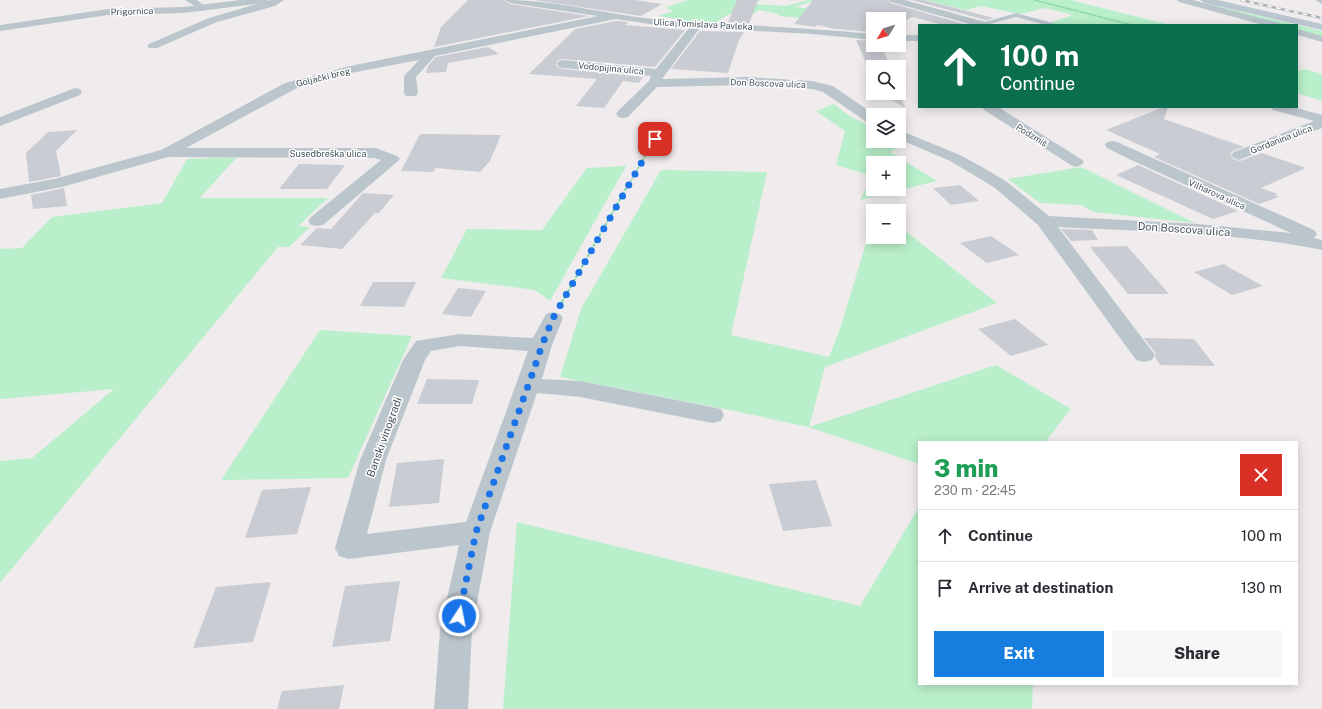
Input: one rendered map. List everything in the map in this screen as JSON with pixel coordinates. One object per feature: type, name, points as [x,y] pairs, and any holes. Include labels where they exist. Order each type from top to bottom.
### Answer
[{"type":"main road","points":[[1204,0],[1322,27]]},
{"type":"street","points":[[190,0],[203,8]]},
{"type":"street","name":"Prigornica","points":[[0,28],[108,12],[203,8],[264,0]]},
{"type":"street","points":[[153,46],[213,20],[271,4],[279,0]]},
{"type":"street","name":"Ulica Tomislava Pavleka","points":[[510,0],[616,16],[697,25],[761,27],[866,36]]},
{"type":"street","points":[[894,0],[980,24]]},
{"type":"street","points":[[1182,0],[1271,24]]},
{"type":"street","name":"Goljački breg","points":[[0,194],[56,184],[166,153],[290,86],[350,70],[430,55],[616,16]]},
{"type":"street","points":[[623,114],[656,78],[697,25]]},
{"type":"street","points":[[1299,34],[1322,39]]},
{"type":"street","points":[[906,38],[918,38]]},
{"type":"street","points":[[411,93],[410,76],[430,55]]},
{"type":"street","name":"Vodopijina ulica","points":[[563,64],[656,78]]},
{"type":"street","name":"Don Boscova ulica","points":[[656,78],[812,85],[828,89],[866,115]]},
{"type":"street","points":[[0,122],[75,92]]},
{"type":"street","name":"Podzmiš","points":[[990,108],[1076,162]]},
{"type":"street","points":[[1282,108],[1322,119]]},
{"type":"street","name":"Gordanina ulica","points":[[1239,155],[1322,123]]},
{"type":"street","points":[[906,137],[955,158],[978,171],[1000,185],[1044,221],[1144,355]]},
{"type":"street","name":"Vilharova ulica","points":[[1112,145],[1141,160],[1322,240]]},
{"type":"street","name":"Susedbreška ulica","points":[[166,153],[376,153],[392,159],[317,221]]},
{"type":"street","name":"Don Boscova ulica","points":[[1044,221],[1199,229],[1289,238],[1322,245]]},
{"type":"street","points":[[450,709],[456,630],[476,532],[542,345],[553,318]]},
{"type":"street","name":"Banski vinogradi","points":[[476,532],[349,548],[373,460],[414,360],[424,346],[460,340],[542,345]]},
{"type":"street","points":[[528,385],[580,389],[712,415]]},
{"type":"lane","points":[[988,24],[1016,16],[1050,24]]},
{"type":"path","points":[[1034,0],[1128,24]]},
{"type":"path","points":[[553,318],[661,127]]},
{"type":"green space","points":[[689,0],[760,0],[752,4],[786,6],[808,0],[815,0],[795,7],[834,12],[837,21],[778,16],[780,14],[758,10],[751,16],[729,14],[713,24],[681,23],[685,20],[658,16],[673,11],[666,8]]},
{"type":"green space","points":[[925,0],[1070,0],[1166,24],[1053,24],[1049,23],[1073,15],[1045,8],[1021,14],[981,6],[966,10]]},
{"type":"green space","points":[[1192,0],[1293,24],[1276,24]]},
{"type":"green space","points":[[1298,25],[1322,31],[1322,37],[1298,30]]},
{"type":"green space","points":[[1305,69],[1322,74],[1322,101],[1298,93],[1298,71]]},
{"type":"green space","points":[[834,104],[848,115],[866,124],[866,148],[896,148],[890,152],[896,156],[866,156],[866,174],[836,165],[845,131],[816,111]]},
{"type":"green space","points":[[237,157],[200,198],[328,198],[298,226],[310,227],[289,247],[278,247],[0,583],[0,461],[32,458],[114,389],[0,399],[0,249],[22,248],[52,217],[162,203],[187,159]]},
{"type":"green space","points":[[906,162],[937,181],[906,189]]},
{"type":"green space","points":[[626,166],[550,301],[535,290],[441,278],[467,229],[542,230],[587,168]]},
{"type":"green space","points":[[1081,167],[1195,223],[1093,212],[1081,205],[1040,203],[1008,179]]},
{"type":"green space","points":[[661,170],[767,172],[731,335],[829,357],[840,329],[866,243],[906,244],[906,232],[997,303],[825,367],[809,427],[996,365],[1071,409],[1046,441],[918,441],[918,464],[808,427],[735,411],[560,377],[581,309]]},
{"type":"green space","points":[[866,188],[866,196],[876,196],[860,200]]},
{"type":"green space","points":[[320,330],[412,336],[348,478],[221,480]]},
{"type":"green space","points":[[918,509],[918,685],[1033,685],[1032,709],[503,709],[517,522],[860,606]]},
{"type":"building","points":[[468,0],[504,0],[510,4],[589,16],[434,47],[441,27]]},
{"type":"building","points":[[534,0],[635,0],[662,4],[641,16]]},
{"type":"building","points":[[737,0],[758,0],[749,24],[728,22]]},
{"type":"building","points":[[813,0],[888,0],[891,3],[964,24],[939,24],[913,17],[906,20],[906,12],[866,12],[866,31],[835,29],[817,25],[816,27],[794,24]]},
{"type":"building","points":[[911,0],[924,0],[994,18],[986,20]]},
{"type":"building","points":[[616,21],[629,22],[625,25],[685,30],[655,67],[563,59],[558,60],[556,65],[563,69],[643,77],[639,83],[623,81],[604,108],[576,106],[597,79],[529,74],[575,29]]},
{"type":"building","points":[[700,31],[744,32],[739,40],[728,73],[671,69]]},
{"type":"building","points":[[856,40],[866,41],[866,52],[884,52],[887,60],[866,60],[866,65]]},
{"type":"building","points":[[488,47],[499,54],[448,63],[446,72],[426,73],[428,66],[436,57]]},
{"type":"building","points":[[892,100],[902,100],[905,108]]},
{"type":"building","points":[[1161,108],[1168,108],[1164,119],[1244,147],[1233,151],[1230,154],[1233,159],[1240,161],[1262,153],[1306,168],[1261,188],[1278,194],[1275,195],[1279,197],[1259,204],[1154,157],[1160,154],[1106,130]]},
{"type":"building","points":[[77,130],[56,151],[61,176],[29,182],[26,153],[48,132]]},
{"type":"building","points":[[420,134],[501,135],[490,161],[480,172],[436,168],[433,172],[401,171]]},
{"type":"building","points":[[299,164],[345,165],[327,189],[279,189]]},
{"type":"building","points":[[1138,165],[1238,211],[1213,219],[1116,175]]},
{"type":"building","points":[[960,185],[979,201],[951,205],[933,188]]},
{"type":"building","points":[[64,188],[67,206],[33,209],[31,195]]},
{"type":"building","points":[[363,193],[394,195],[379,213],[375,213],[342,249],[300,245],[317,228],[331,229]]},
{"type":"building","points":[[1061,229],[1092,230],[1098,240],[1071,241]]},
{"type":"building","points":[[991,236],[1019,255],[987,263],[960,243]]},
{"type":"building","points":[[1127,246],[1169,294],[1128,294],[1090,247]]},
{"type":"building","points":[[1224,264],[1263,286],[1232,295],[1194,272]]},
{"type":"building","points":[[373,282],[416,282],[404,307],[360,306]]},
{"type":"building","points":[[458,288],[486,291],[471,317],[442,314]]},
{"type":"building","points":[[1015,319],[1048,345],[1011,356],[978,329]]},
{"type":"building","points":[[1144,338],[1194,339],[1215,366],[1160,365],[1155,357],[1156,354]]},
{"type":"building","points":[[427,379],[479,380],[472,404],[417,404]]},
{"type":"building","points":[[444,459],[439,503],[389,507],[397,463]]},
{"type":"building","points":[[816,480],[832,526],[783,531],[769,484]]},
{"type":"building","points":[[311,487],[297,534],[245,538],[262,490]]},
{"type":"building","points":[[400,581],[390,641],[332,647],[345,586]]},
{"type":"building","points":[[271,582],[253,642],[193,648],[216,587]]},
{"type":"building","points":[[344,685],[339,709],[277,709],[282,691]]},
{"type":"railway","points":[[1241,0],[1322,18]]},
{"type":"route","points":[[459,616],[476,532],[542,345],[553,318],[655,139]]}]
